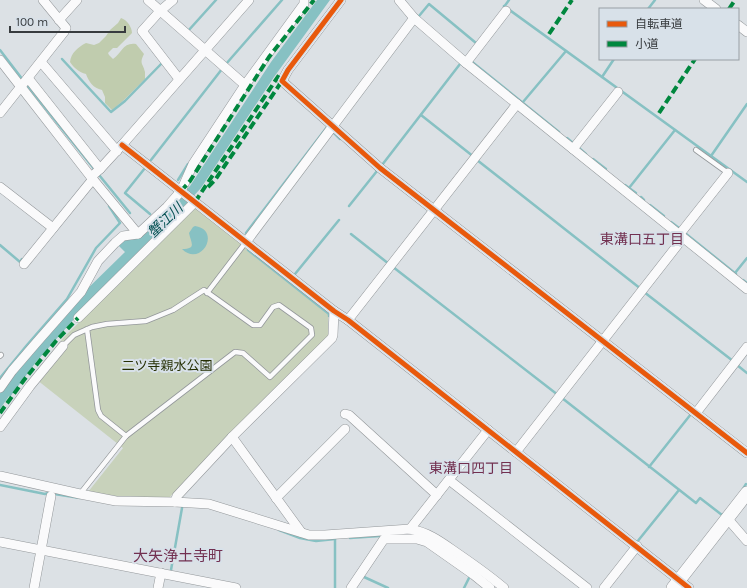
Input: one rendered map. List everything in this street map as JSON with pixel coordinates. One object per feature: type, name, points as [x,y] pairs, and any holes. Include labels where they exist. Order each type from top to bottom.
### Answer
[{"type":"street","points":[[0,113],[25,83],[66,28],[42,0]]},
{"type":"street","points":[[59,20],[78,0]]},
{"type":"street","points":[[148,0],[245,85]]},
{"type":"street","points":[[173,0],[160,11],[142,31],[179,79]]},
{"type":"street","points":[[24,264],[95,174],[249,0]]},
{"type":"street","points":[[0,388],[12,371],[81,292],[98,261],[123,236],[138,234],[167,207],[181,191],[193,164],[245,85],[304,4],[304,0]]},
{"type":"street","points":[[341,0],[288,70],[282,81],[380,168],[747,453]]},
{"type":"street","points":[[704,0],[715,8]]},
{"type":"street","points":[[402,1],[414,18],[466,63],[747,290]]},
{"type":"street","points":[[466,63],[506,11]]},
{"type":"street","points":[[246,242],[414,18]]},
{"type":"street","points":[[739,26],[747,32]]},
{"type":"street","points":[[0,60],[25,83],[95,174],[138,234]]},
{"type":"street","points":[[41,62],[119,148],[181,191],[334,311],[348,320],[637,546],[681,585],[727,518],[747,493]]},
{"type":"street","points":[[573,149],[618,92]]},
{"type":"street","points":[[348,320],[517,104]]},
{"type":"street","points":[[516,452],[603,341],[728,173]]},
{"type":"street","points":[[0,187],[53,228]]},
{"type":"street","points":[[78,318],[195,202]]},
{"type":"street","points":[[174,502],[177,496],[232,437],[332,338],[334,311]]},
{"type":"street","points":[[0,427],[30,386],[63,346]]},
{"type":"street","points":[[696,413],[747,347]]},
{"type":"street","points":[[345,414],[349,415],[437,495]]},
{"type":"street","points":[[276,498],[345,429]]},
{"type":"street","points":[[410,529],[488,430]]},
{"type":"street","points":[[232,437],[301,532]]},
{"type":"street","points":[[0,476],[116,501],[209,504],[309,535],[410,529],[421,531],[431,536],[487,574],[504,588]]},
{"type":"street","points":[[449,480],[588,588]]},
{"type":"street","points":[[34,588],[51,496]]},
{"type":"street","points":[[727,518],[747,541]]},
{"type":"street","points":[[351,588],[384,539],[409,538],[427,542],[490,588]]},
{"type":"street","points":[[0,542],[236,588]]},
{"type":"street","points":[[604,588],[637,546]]},
{"type":"street","points":[[158,588],[161,573]]},
{"type":"lane","points":[[696,150],[728,173]]},
{"type":"lane","points":[[207,293],[246,242]]},
{"type":"lane","points":[[63,346],[74,335],[92,327],[107,324],[146,321],[173,310],[204,290],[253,325],[260,325],[273,307],[279,305],[311,328],[312,334],[270,378],[243,353],[235,352],[126,436],[80,494]]},
{"type":"lane","points":[[87,329],[98,410],[101,416],[126,436]]},
{"type":"green space","points":[[121,18],[129,24],[132,33],[117,48],[113,48],[108,53],[113,59],[125,46],[136,44],[144,54],[142,62],[145,72],[145,79],[112,110],[105,103],[105,97],[102,90],[94,86],[86,74],[77,70],[70,62],[73,53],[78,48],[86,43],[94,45],[99,43]]},
{"type":"green space","name":"二ツ寺親水公園","points":[[194,207],[197,207],[248,248],[247,250],[328,314],[328,336],[230,433],[169,498],[116,496],[88,492],[123,448],[32,376],[64,337],[132,271]]},
{"type":"water","name":"蟹江川","points":[[317,0],[330,0],[274,77],[201,188],[90,301],[36,362],[0,409],[0,393],[15,374],[81,295],[125,252],[116,243],[140,236],[190,186],[271,62]]},
{"type":"water","points":[[195,226],[203,229],[207,234],[208,240],[202,251],[196,254],[189,254],[182,249],[191,247],[192,242],[189,233]]},
{"type":"waterway","points":[[188,31],[216,0]]},
{"type":"waterway","points":[[226,64],[282,0]]},
{"type":"waterway","points":[[504,7],[509,0]]},
{"type":"waterway","points":[[649,8],[655,0]]},
{"type":"waterway","points":[[419,16],[429,4],[476,43]]},
{"type":"waterway","points":[[504,6],[747,182]]},
{"type":"waterway","points":[[0,50],[23,80]]},
{"type":"waterway","points":[[523,102],[566,51]]},
{"type":"waterway","points":[[62,59],[111,112],[125,101],[163,62]]},
{"type":"waterway","points":[[602,77],[613,60]]},
{"type":"waterway","points":[[471,61],[559,132]]},
{"type":"waterway","points":[[382,165],[460,64]]},
{"type":"waterway","points":[[151,160],[222,69],[221,68]]},
{"type":"waterway","points":[[26,84],[130,213]]},
{"type":"waterway","points":[[711,156],[747,104]]},
{"type":"waterway","points":[[421,115],[474,157]]},
{"type":"waterway","points":[[246,233],[327,127]]},
{"type":"waterway","points":[[629,188],[675,130]]},
{"type":"waterway","points":[[334,133],[340,139]]},
{"type":"waterway","points":[[567,138],[573,143]]},
{"type":"waterway","points":[[579,148],[586,154]]},
{"type":"waterway","points":[[593,159],[606,169]]},
{"type":"waterway","points":[[477,160],[641,289]]},
{"type":"waterway","points":[[178,180],[188,164]]},
{"type":"waterway","name":"蟹江川","points":[[145,168],[125,193],[150,214]]},
{"type":"waterway","points":[[349,206],[377,171],[376,170]]},
{"type":"waterway","points":[[625,185],[636,193]]},
{"type":"waterway","points":[[641,197],[644,200]]},
{"type":"waterway","points":[[650,205],[664,216]]},
{"type":"waterway","points":[[0,378],[67,299],[96,248],[120,223],[109,206]]},
{"type":"waterway","points":[[295,274],[339,220]]},
{"type":"waterway","points":[[671,222],[679,228]]},
{"type":"waterway","points":[[685,233],[736,274]]},
{"type":"waterway","points":[[351,234],[389,264]]},
{"type":"waterway","points":[[0,245],[20,262],[22,259]]},
{"type":"waterway","points":[[248,250],[329,314],[329,316]]},
{"type":"waterway","points":[[735,273],[747,258]]},
{"type":"waterway","points":[[393,267],[558,395]]},
{"type":"waterway","points":[[743,280],[747,283]]},
{"type":"waterway","points":[[644,292],[733,361]]},
{"type":"waterway","points":[[737,365],[747,373]]},
{"type":"waterway","points":[[562,398],[696,503],[700,498],[722,515],[723,514]]},
{"type":"waterway","points":[[649,467],[691,414]]},
{"type":"waterway","points":[[743,489],[746,484]]},
{"type":"waterway","points":[[0,485],[45,494],[48,493],[80,498]]},
{"type":"waterway","points":[[637,542],[679,490]]},
{"type":"waterway","points":[[171,570],[182,508]]},
{"type":"waterway","points":[[279,530],[300,538],[316,541],[335,539]]},
{"type":"waterway","points":[[393,535],[412,534]]},
{"type":"waterway","points":[[350,538],[380,536]]},
{"type":"waterway","points":[[335,539],[335,588]]},
{"type":"waterway","points":[[364,577],[388,588]]},
{"type":"waterway","points":[[464,588],[469,578]]},
{"type":"marked path","points":[[181,191],[190,181],[269,57],[314,0]]},
{"type":"marked path","points":[[549,34],[572,0]]},
{"type":"marked path","points":[[730,8],[735,0]]},
{"type":"marked path","points":[[659,113],[694,60]]},
{"type":"marked path","points":[[195,202],[281,72]]},
{"type":"marked path","points":[[208,187],[215,180],[282,81]]},
{"type":"marked path","points":[[0,413],[24,380],[56,341],[78,318]]},
{"type":"cycle path","points":[[341,0],[288,70],[282,81],[380,168],[747,453]]},
{"type":"cycle path","points":[[122,145],[334,311],[348,320],[689,588]]},
{"type":"district","name":"東溝口五丁目","points":[[642,239]]},
{"type":"district","name":"東溝口四丁目","points":[[471,468]]},
{"type":"district","name":"大矢浄土寺町","points":[[178,556]]}]
